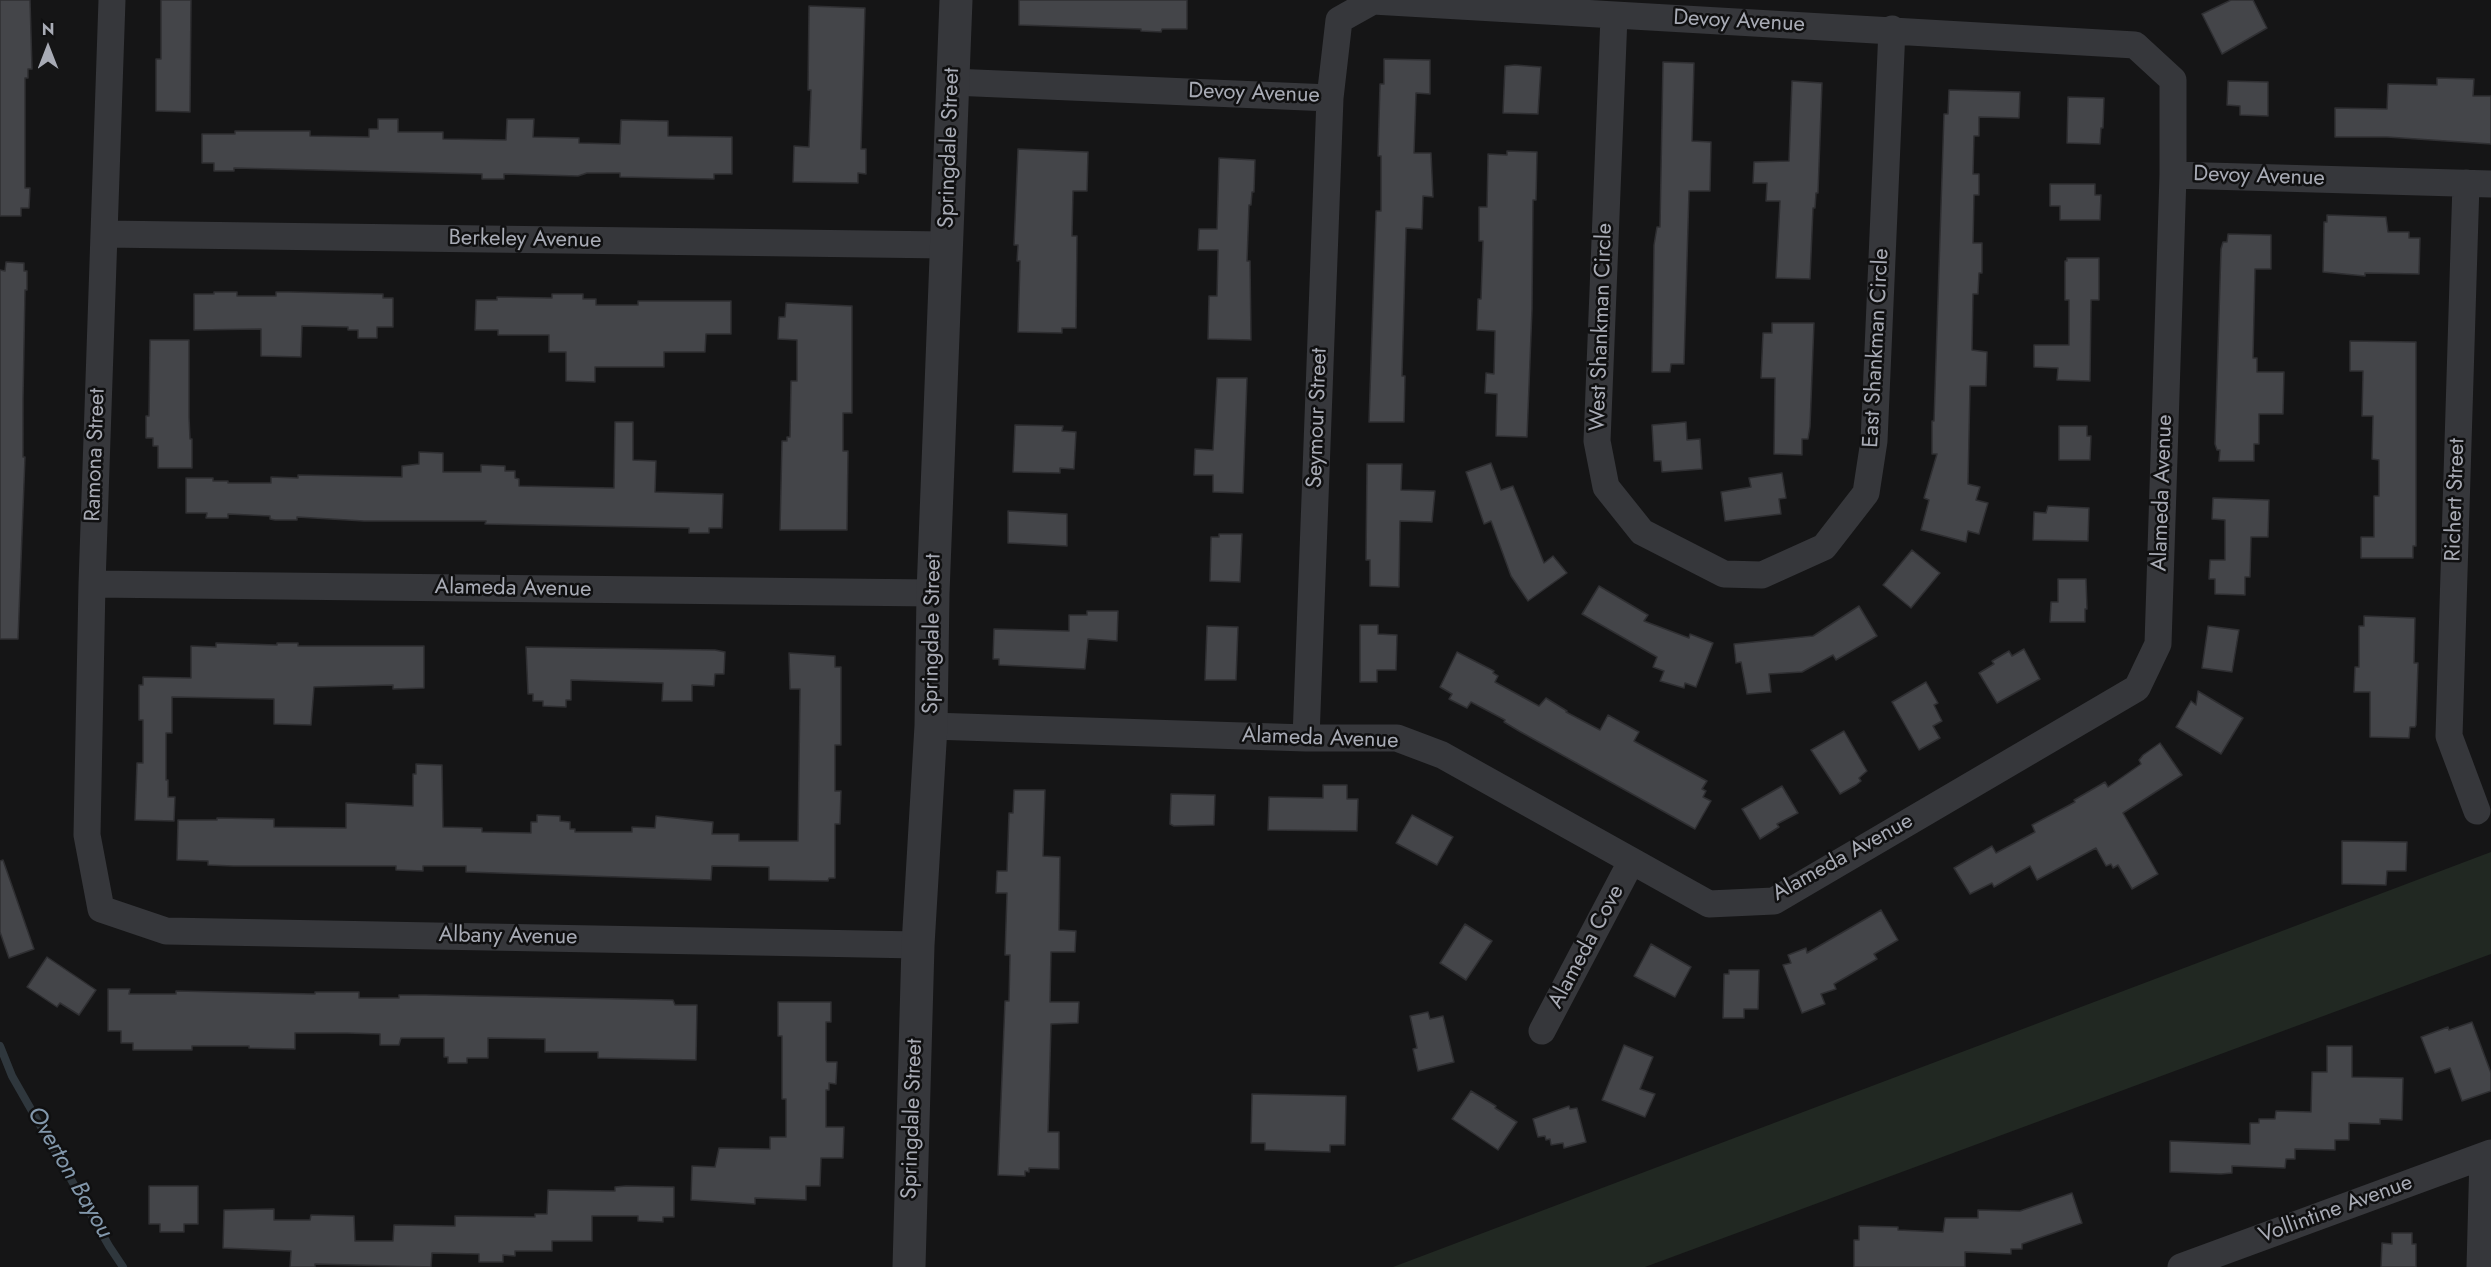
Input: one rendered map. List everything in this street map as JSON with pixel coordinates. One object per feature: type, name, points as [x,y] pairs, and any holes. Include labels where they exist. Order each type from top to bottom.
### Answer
[{"type":"street","name":"Ramona Street","points":[[101,909],[87,835],[92,584],[112,0]]},
{"type":"street","name":"Springdale Street","points":[[909,1267],[918,945],[931,726],[933,593],[956,0]]},
{"type":"street","name":"Devoy Avenue","points":[[952,82],[1330,98],[1339,20],[1373,2],[1892,29],[2135,45],[2173,80],[2173,175],[2479,184]]},
{"type":"street","name":"West Shankman Circle","points":[[1614,16],[1597,441],[1606,487],[1642,532],[1724,574]]},
{"type":"street","name":"East Shankman Circle","points":[[1724,574],[1762,575],[1824,547],[1866,493],[1874,441],[1892,29]]},
{"type":"street","name":"Seymour Street","points":[[1306,738],[1330,98]]},
{"type":"street","name":"Alameda Avenue","points":[[931,726],[1306,738],[1397,738],[1431,751],[1709,904],[1774,901],[2137,688],[2158,644],[2173,175]]},
{"type":"street","name":"Richert Street","points":[[2477,812],[2449,736],[2479,184]]},
{"type":"street","name":"Berkeley Avenue","points":[[104,234],[946,245]]},
{"type":"street","name":"Alameda Avenue","points":[[92,584],[933,593]]},
{"type":"street","name":"Alameda Cove","points":[[1542,1031],[1631,862]]},
{"type":"street","name":"Albany Avenue","points":[[101,909],[166,931],[918,945]]},
{"type":"street","name":"Vollintine Avenue","points":[[2181,1267],[2487,1154]]},
{"type":"street","points":[[2480,1267],[2487,1154]]},
{"type":"shaded area","points":[[2491,852],[2491,954],[1645,1267],[1393,1267]]},
{"type":"building","points":[[0,0],[30,0],[32,69],[28,69],[28,78],[25,78],[25,188],[30,188],[29,208],[21,208],[21,216],[0,216]]},
{"type":"building","points":[[161,0],[191,0],[190,112],[156,111],[156,59],[161,59]]},
{"type":"building","points":[[1019,0],[1187,0],[1187,29],[1162,29],[1161,32],[1141,31],[1141,29],[1019,25]]},
{"type":"building","points":[[2231,0],[2253,0],[2267,28],[2222,54],[2202,14]]},
{"type":"building","points":[[809,6],[865,8],[861,149],[866,149],[866,174],[858,173],[858,183],[793,182],[794,146],[809,147],[811,90],[808,90]]},
{"type":"building","points":[[1384,59],[1430,60],[1430,94],[1416,93],[1414,153],[1431,153],[1433,197],[1423,196],[1422,229],[1406,228],[1402,376],[1405,376],[1404,422],[1369,422],[1376,211],[1381,211],[1381,156],[1378,156],[1380,84],[1384,84]]},
{"type":"building","points":[[1663,62],[1694,63],[1692,141],[1711,142],[1710,191],[1689,191],[1684,364],[1671,364],[1670,372],[1652,372],[1654,245],[1657,227],[1660,227]]},
{"type":"building","points":[[1505,66],[1541,67],[1538,114],[1503,113]]},
{"type":"building","points":[[2437,78],[2474,79],[2473,96],[2491,96],[2491,144],[2387,137],[2335,137],[2335,108],[2387,109],[2388,84],[2437,85]]},
{"type":"building","points":[[1792,81],[1822,83],[1818,193],[1816,193],[1815,208],[1813,208],[1810,279],[1776,278],[1780,201],[1766,201],[1767,183],[1753,183],[1754,162],[1789,161]]},
{"type":"building","points":[[2228,81],[2268,82],[2268,116],[2240,115],[2240,106],[2227,105]]},
{"type":"building","points":[[1949,90],[2020,92],[2019,118],[1979,117],[1979,136],[1974,136],[1973,174],[1979,174],[1979,195],[1974,195],[1973,243],[1982,243],[1982,273],[1979,273],[1978,294],[1973,294],[1972,350],[1987,352],[1986,386],[1970,386],[1968,484],[1980,487],[1976,500],[1988,503],[1979,534],[1968,531],[1966,542],[1921,530],[1929,500],[1924,498],[1937,454],[1932,454],[1932,421],[1934,421],[1944,114],[1948,114]]},
{"type":"building","points":[[2068,97],[2104,98],[2100,144],[2067,143]]},
{"type":"building","points":[[378,119],[398,119],[398,132],[443,132],[443,139],[506,140],[507,119],[534,119],[533,137],[579,138],[579,143],[620,144],[621,120],[668,121],[668,136],[732,137],[732,174],[714,174],[714,179],[620,177],[620,173],[587,173],[578,176],[504,174],[504,179],[482,179],[482,174],[234,168],[234,171],[214,171],[214,163],[202,163],[202,134],[235,134],[235,131],[310,131],[310,136],[369,137],[369,129],[378,129]]},
{"type":"building","points":[[1018,149],[1088,152],[1087,191],[1073,191],[1072,236],[1077,236],[1076,328],[1062,328],[1062,333],[1018,332],[1020,261],[1017,261],[1018,245],[1014,245]]},
{"type":"building","points":[[1507,151],[1537,152],[1536,200],[1533,200],[1527,437],[1496,436],[1497,394],[1485,393],[1486,373],[1494,374],[1495,331],[1477,330],[1478,299],[1481,299],[1483,241],[1479,241],[1479,207],[1487,207],[1488,154],[1507,155]]},
{"type":"building","points":[[1219,158],[1255,160],[1254,192],[1252,192],[1251,205],[1249,205],[1247,261],[1250,261],[1251,340],[1208,339],[1209,296],[1217,296],[1218,250],[1198,250],[1199,229],[1217,229]]},
{"type":"building","points":[[2050,184],[2095,184],[2095,195],[2101,195],[2100,220],[2060,220],[2060,206],[2050,206]]},
{"type":"building","points":[[2327,215],[2386,217],[2388,232],[2409,232],[2409,238],[2420,238],[2419,274],[2365,273],[2365,276],[2323,272],[2324,222],[2327,222]]},
{"type":"building","points":[[2228,234],[2271,235],[2271,269],[2255,269],[2253,358],[2257,358],[2257,372],[2284,372],[2283,414],[2259,414],[2259,444],[2254,444],[2254,461],[2219,461],[2220,450],[2217,450],[2215,444],[2221,249],[2223,242],[2227,242]]},
{"type":"building","points":[[2067,258],[2099,258],[2099,300],[2091,300],[2090,381],[2057,380],[2058,368],[2034,367],[2034,345],[2069,345],[2069,300],[2065,300],[2065,261]]},
{"type":"building","points":[[6,262],[24,263],[24,271],[27,271],[23,399],[23,457],[25,457],[18,639],[0,639],[0,270],[5,271]]},
{"type":"building","points":[[214,292],[237,292],[237,296],[276,296],[276,292],[383,294],[383,298],[393,298],[393,327],[377,327],[377,338],[358,338],[358,330],[348,330],[348,327],[302,326],[301,357],[261,356],[261,329],[194,330],[194,294],[214,294]]},
{"type":"building","points":[[552,294],[583,294],[583,299],[596,299],[596,305],[638,305],[638,301],[731,301],[731,334],[706,334],[705,352],[664,352],[664,367],[595,367],[595,382],[566,381],[566,352],[549,352],[549,335],[498,335],[498,330],[475,330],[476,300],[497,300],[497,297],[552,298]]},
{"type":"building","points":[[786,303],[852,306],[852,413],[843,413],[843,451],[848,451],[847,530],[780,530],[782,441],[787,441],[787,437],[790,437],[791,381],[797,381],[797,340],[778,339],[779,317],[785,317]]},
{"type":"building","points":[[1772,323],[1814,323],[1810,427],[1808,439],[1802,439],[1802,455],[1774,454],[1775,378],[1761,378],[1763,333],[1772,333]]},
{"type":"building","points":[[150,340],[189,340],[189,417],[192,468],[158,468],[158,446],[153,446],[153,438],[146,438],[146,416],[149,416]]},
{"type":"building","points":[[2350,341],[2416,342],[2416,546],[2413,546],[2413,558],[2361,558],[2361,537],[2374,537],[2374,496],[2379,496],[2379,460],[2372,459],[2373,416],[2362,416],[2363,371],[2350,371]]},
{"type":"building","points":[[1217,378],[1247,378],[1243,493],[1213,492],[1213,475],[1194,475],[1195,449],[1213,450]]},
{"type":"building","points":[[615,422],[633,422],[633,460],[656,461],[655,492],[723,494],[722,528],[709,528],[709,533],[689,533],[689,528],[485,524],[486,521],[364,521],[297,517],[297,520],[275,520],[270,519],[270,516],[228,514],[228,518],[206,518],[207,513],[186,513],[186,478],[213,478],[213,481],[228,481],[228,483],[271,483],[271,477],[298,478],[298,475],[402,477],[402,466],[419,464],[419,452],[443,453],[443,472],[481,472],[481,465],[505,466],[505,471],[515,471],[515,478],[519,479],[519,486],[614,488]]},
{"type":"building","points":[[1686,422],[1687,440],[1700,439],[1702,469],[1662,472],[1661,461],[1654,461],[1652,425]]},
{"type":"building","points":[[1015,425],[1063,426],[1062,431],[1076,432],[1074,469],[1060,468],[1060,473],[1013,472]]},
{"type":"building","points":[[2059,426],[2087,426],[2087,436],[2091,436],[2090,460],[2059,460]]},
{"type":"building","points":[[1491,463],[1501,490],[1513,486],[1544,563],[1553,556],[1567,573],[1528,601],[1511,576],[1491,521],[1484,524],[1466,472]]},
{"type":"building","points":[[1367,464],[1402,464],[1401,490],[1435,491],[1432,522],[1400,521],[1399,587],[1370,586],[1370,560],[1366,560]]},
{"type":"building","points":[[1782,473],[1786,498],[1779,499],[1781,514],[1725,521],[1721,492],[1751,487],[1749,478]]},
{"type":"building","points":[[2213,498],[2269,500],[2268,537],[2251,537],[2250,577],[2245,577],[2245,595],[2215,594],[2215,579],[2209,579],[2210,560],[2225,560],[2225,520],[2212,519]]},
{"type":"building","points":[[2048,506],[2089,508],[2088,541],[2033,540],[2034,512],[2046,513]]},
{"type":"building","points":[[1008,511],[1067,514],[1067,546],[1008,543]]},
{"type":"building","points":[[1219,534],[1242,534],[1240,582],[1210,581],[1211,537],[1219,537]]},
{"type":"building","points":[[1912,550],[1940,573],[1911,608],[1883,585]]},
{"type":"building","points":[[2058,579],[2086,579],[2085,622],[2050,622],[2051,602],[2058,602]]},
{"type":"building","points":[[1599,586],[1648,615],[1644,621],[1689,638],[1690,634],[1713,643],[1696,687],[1685,683],[1684,688],[1660,681],[1664,671],[1653,667],[1657,657],[1582,614]]},
{"type":"building","points":[[1859,606],[1877,636],[1836,660],[1833,655],[1802,672],[1769,674],[1771,692],[1747,694],[1741,662],[1736,663],[1734,644],[1813,636]]},
{"type":"building","points":[[1087,611],[1118,611],[1117,641],[1088,639],[1085,669],[999,665],[999,659],[993,659],[994,629],[1069,631],[1069,615],[1087,615]]},
{"type":"building","points":[[2364,616],[2415,618],[2414,663],[2418,663],[2416,725],[2410,727],[2409,738],[2370,737],[2370,692],[2354,692],[2355,667],[2359,667],[2359,626],[2364,626]]},
{"type":"building","points":[[1360,625],[1378,625],[1378,634],[1397,635],[1396,670],[1377,670],[1377,682],[1360,682]]},
{"type":"building","points":[[1207,626],[1238,627],[1236,680],[1205,680]]},
{"type":"building","points":[[2208,626],[2239,630],[2232,672],[2202,668]]},
{"type":"building","points":[[216,643],[277,645],[277,643],[298,643],[298,646],[424,646],[424,688],[393,689],[393,685],[314,687],[311,725],[274,724],[274,699],[172,697],[172,733],[166,733],[166,780],[168,780],[168,797],[175,797],[174,821],[135,820],[137,763],[143,763],[143,720],[139,720],[139,685],[143,685],[143,677],[191,678],[191,646],[216,647]]},
{"type":"building","points":[[526,647],[715,650],[725,652],[724,674],[715,674],[714,686],[692,685],[692,701],[662,701],[663,683],[571,680],[571,700],[566,700],[566,707],[543,706],[543,701],[533,701],[533,694],[528,694]]},
{"type":"building","points":[[2024,649],[2040,679],[1997,703],[1979,673],[1994,664],[1992,661],[2009,651],[2012,656]]},
{"type":"building","points":[[1457,652],[1494,671],[1493,673],[1498,676],[1495,682],[1539,706],[1546,698],[1566,712],[1600,730],[1608,715],[1639,732],[1634,741],[1707,781],[1702,789],[1706,791],[1703,797],[1711,801],[1695,829],[1471,702],[1467,708],[1449,699],[1452,694],[1440,687]]},
{"type":"building","points":[[789,653],[835,656],[835,667],[841,667],[841,745],[835,745],[835,791],[841,791],[840,824],[835,824],[835,878],[829,878],[828,881],[769,880],[769,867],[712,866],[711,880],[466,872],[466,866],[423,866],[423,871],[396,870],[396,866],[233,866],[208,865],[208,861],[177,860],[178,820],[274,819],[274,827],[346,828],[346,803],[413,806],[413,774],[416,774],[416,764],[442,765],[443,827],[482,828],[482,832],[531,833],[531,822],[537,822],[537,815],[560,816],[560,821],[570,822],[570,829],[575,829],[575,832],[632,832],[632,827],[655,828],[656,816],[713,822],[712,834],[739,834],[739,841],[798,841],[800,689],[790,689]]},
{"type":"building","points":[[1926,682],[1938,703],[1934,705],[1942,721],[1933,726],[1940,738],[1919,750],[1892,702]]},
{"type":"building","points":[[2198,691],[2243,718],[2221,754],[2176,727],[2191,701],[2196,705]]},
{"type":"building","points":[[1844,731],[1867,771],[1859,778],[1861,781],[1840,794],[1811,750]]},
{"type":"building","points":[[2160,743],[2182,775],[2123,813],[2158,874],[2132,889],[2118,865],[2113,868],[2111,864],[2106,866],[2096,848],[2037,880],[2030,866],[1994,887],[1992,883],[1970,894],[1954,868],[1992,846],[1996,853],[2035,832],[2032,825],[2075,802],[2074,800],[2105,782],[2108,787],[2141,764],[2139,760],[2143,755]]},
{"type":"building","points":[[1323,785],[1347,785],[1347,799],[1358,799],[1357,831],[1268,830],[1269,797],[1323,798]]},
{"type":"building","points":[[1782,786],[1798,813],[1777,824],[1779,827],[1760,839],[1742,809]]},
{"type":"building","points":[[1014,790],[1045,790],[1043,856],[1060,857],[1059,930],[1076,931],[1075,952],[1051,952],[1050,1002],[1079,1002],[1078,1023],[1051,1024],[1048,1132],[1059,1132],[1059,1169],[1029,1168],[1029,1172],[1025,1171],[1025,1176],[998,1175],[1005,1001],[1009,1001],[1010,955],[1005,955],[1007,893],[996,893],[997,871],[1007,871],[1009,813],[1013,813]]},
{"type":"building","points":[[1171,794],[1215,795],[1214,825],[1174,826],[1170,824]]},
{"type":"building","points":[[1412,815],[1453,837],[1437,865],[1396,843]]},
{"type":"building","points":[[2342,841],[2407,842],[2406,871],[2387,871],[2386,885],[2342,884]]},
{"type":"building","points":[[3,860],[34,949],[9,958],[0,932],[0,861]]},
{"type":"building","points":[[1881,910],[1898,940],[1874,954],[1877,959],[1834,984],[1836,989],[1821,994],[1825,1004],[1802,1013],[1783,965],[1791,963],[1788,955],[1806,948],[1807,953]]},
{"type":"building","points":[[1465,924],[1492,941],[1466,980],[1440,963]]},
{"type":"building","points":[[1651,944],[1691,967],[1675,997],[1634,976]]},
{"type":"building","points":[[47,957],[96,990],[79,1015],[60,1003],[57,1007],[27,987]]},
{"type":"building","points":[[1729,970],[1759,970],[1758,1009],[1744,1009],[1744,1018],[1723,1018],[1724,974],[1729,974]]},
{"type":"building","points":[[108,989],[130,989],[129,994],[176,994],[176,991],[315,994],[315,992],[359,992],[359,998],[426,995],[673,1000],[675,1005],[697,1005],[696,1060],[598,1058],[598,1052],[545,1052],[545,1039],[488,1038],[488,1058],[467,1058],[467,1063],[448,1063],[448,1057],[444,1057],[444,1038],[401,1038],[399,1045],[380,1045],[380,1034],[347,1033],[295,1033],[295,1049],[192,1046],[192,1050],[133,1050],[133,1043],[121,1043],[121,1031],[108,1031]]},
{"type":"building","points":[[778,1002],[831,1002],[831,1022],[826,1022],[826,1060],[837,1062],[836,1084],[829,1083],[829,1090],[826,1090],[826,1127],[844,1127],[843,1158],[821,1158],[820,1186],[806,1186],[806,1200],[755,1198],[755,1204],[691,1200],[692,1166],[715,1167],[719,1148],[770,1149],[770,1137],[786,1137],[786,1099],[782,1099],[782,1036],[778,1036]]},
{"type":"building","points":[[1428,1012],[1430,1019],[1443,1016],[1454,1062],[1418,1071],[1413,1049],[1417,1048],[1410,1016]]},
{"type":"building","points":[[2472,1022],[2491,1073],[2491,1091],[2462,1101],[2450,1068],[2435,1073],[2421,1037],[2448,1027],[2449,1030]]},
{"type":"building","points":[[1624,1045],[1653,1057],[1640,1089],[1655,1094],[1645,1117],[1602,1100]]},
{"type":"building","points":[[2327,1046],[2352,1046],[2352,1077],[2403,1078],[2402,1120],[2380,1119],[2380,1124],[2349,1123],[2349,1140],[2335,1140],[2335,1150],[2295,1149],[2295,1159],[2286,1159],[2285,1168],[2232,1166],[2232,1173],[2170,1172],[2170,1141],[2250,1144],[2250,1123],[2259,1123],[2259,1119],[2275,1119],[2276,1111],[2311,1112],[2312,1072],[2327,1072]]},
{"type":"building","points":[[1471,1091],[1517,1122],[1498,1150],[1452,1119]]},
{"type":"building","points":[[1252,1094],[1346,1096],[1345,1145],[1330,1145],[1330,1152],[1265,1150],[1265,1143],[1251,1143]]},
{"type":"building","points":[[1569,1106],[1570,1109],[1577,1108],[1586,1142],[1564,1148],[1563,1143],[1551,1145],[1550,1139],[1546,1140],[1545,1136],[1538,1137],[1533,1119]]},
{"type":"building","points":[[149,1186],[198,1186],[198,1224],[184,1224],[184,1232],[160,1232],[160,1224],[149,1224]]},
{"type":"building","points":[[615,1187],[674,1187],[674,1217],[663,1217],[663,1222],[638,1221],[638,1216],[592,1216],[592,1241],[552,1241],[552,1251],[515,1251],[515,1256],[503,1255],[503,1262],[479,1262],[479,1254],[432,1253],[431,1267],[315,1264],[315,1267],[290,1267],[291,1251],[223,1248],[224,1210],[274,1209],[274,1220],[310,1220],[311,1215],[354,1216],[355,1241],[393,1241],[394,1225],[455,1226],[455,1216],[535,1217],[535,1214],[547,1214],[548,1190],[615,1191]]},
{"type":"building","points":[[2072,1193],[2082,1223],[2022,1244],[2022,1249],[2011,1249],[2011,1254],[1965,1252],[1965,1267],[1854,1267],[1854,1240],[1859,1240],[1859,1226],[1943,1232],[1945,1218],[1978,1218],[1978,1210],[2020,1211]]},
{"type":"building","points":[[2392,1233],[2412,1233],[2412,1244],[2416,1244],[2416,1267],[2381,1267],[2382,1243],[2392,1244]]},
{"type":"waterway","name":"Overton Bayou","points":[[0,1046],[12,1076],[123,1267]]}]
